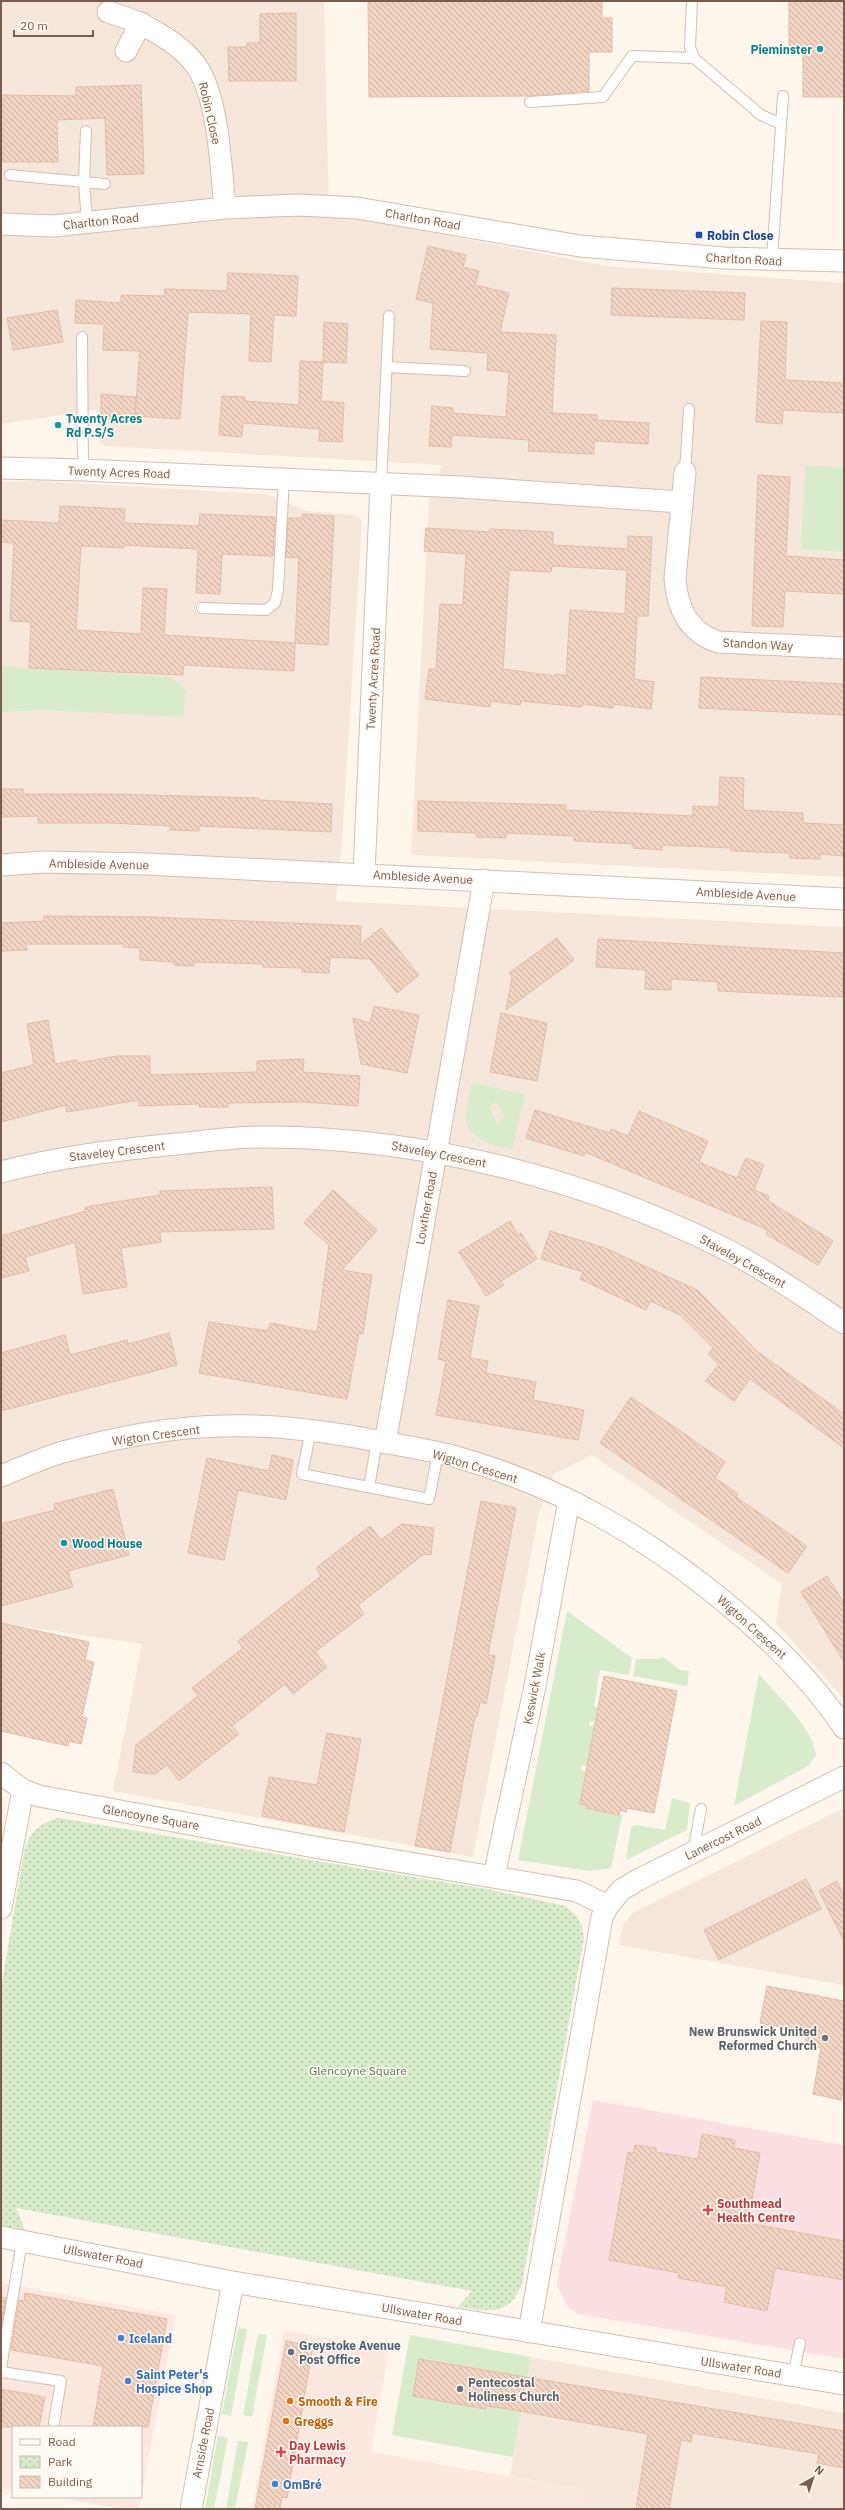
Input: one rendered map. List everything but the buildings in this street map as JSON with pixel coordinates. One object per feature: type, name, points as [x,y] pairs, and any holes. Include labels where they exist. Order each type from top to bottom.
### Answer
[{"type":"street","name":"Robin Close","points":[[108,12],[141,23],[165,38],[187,57],[199,70],[203,80],[219,149],[225,208]]},
{"type":"street","points":[[126,51],[141,23]]},
{"type":"street","name":"Charlton Road","points":[[1,224],[53,226],[225,208],[299,205],[357,208],[580,246],[772,260],[844,261]]},
{"type":"street","name":"Twenty Acres Road","points":[[1,468],[84,470],[381,484],[601,495],[681,502]]},
{"type":"street","name":"Standon Way","points":[[685,472],[675,578],[676,595],[688,621],[696,630],[706,638],[718,642],[844,648]]},
{"type":"street","name":"Twenty Acres Road","points":[[364,874],[381,484]]},
{"type":"street","name":"Ambleside Avenue","points":[[1,865],[44,862],[147,864],[844,899]]},
{"type":"street","name":"Lowther Road","points":[[381,1442],[484,880]]},
{"type":"street","name":"Staveley Crescent","points":[[1,1172],[62,1158],[153,1146],[271,1137],[385,1144],[435,1152],[522,1171],[631,1208],[677,1226],[763,1270],[844,1323]]},
{"type":"street","name":"Wigton Crescent","points":[[1,1476],[62,1452],[139,1435],[221,1426],[286,1427],[311,1430],[438,1453],[500,1471],[570,1500],[634,1534],[695,1577],[746,1620],[790,1661],[827,1703],[844,1728]]},
{"type":"street","name":"Keswick Walk","points":[[494,1876],[535,1686],[570,1500]]},
{"type":"street","name":"Glencoyne Square","points":[[1,1773],[23,1790],[39,1796],[306,1845],[577,1891],[608,1906]]},
{"type":"street","name":"Lanercost Road","points":[[608,1906],[621,1890],[693,1852],[727,1837],[844,1777]]},
{"type":"street","points":[[1,1908],[23,1790]]},
{"type":"street","points":[[529,2332],[602,1917],[608,1906]]},
{"type":"street","name":"Ullswater Road","points":[[1,2237],[233,2282],[844,2384]]},
{"type":"street","name":"Arnside Road","points":[[191,2509],[233,2282]]},
{"type":"lane","points":[[692,1],[690,47],[694,58],[760,115],[781,124]]},
{"type":"lane","points":[[530,102],[603,97],[632,56],[694,58]]},
{"type":"lane","points":[[772,260],[783,96]]},
{"type":"lane","points":[[86,131],[84,182],[87,222]]},
{"type":"lane","points":[[10,175],[105,184]]},
{"type":"lane","points":[[381,484],[388,367],[389,316]]},
{"type":"lane","points":[[82,337],[84,470]]},
{"type":"lane","points":[[388,367],[465,371]]},
{"type":"lane","points":[[685,472],[689,409]]},
{"type":"lane","points":[[202,608],[266,610],[275,603],[278,590],[284,480]]},
{"type":"lane","points":[[311,1430],[302,1474],[429,1498],[438,1453]]},
{"type":"lane","points":[[369,1487],[381,1442]]},
{"type":"lane","points":[[693,1852],[701,1809]]},
{"type":"lane","points":[[1,2368],[22,2241]]},
{"type":"lane","points":[[793,2376],[800,2343]]},
{"type":"lane","points":[[1,2372],[61,2381],[54,2423]]},
{"type":"shaded area","points":[[1,1],[324,1],[329,213],[607,266],[844,283],[844,877],[411,855],[429,503],[442,465],[104,446],[97,438],[96,410],[1,424]]},
{"type":"shaded area","points":[[36,481],[267,494],[306,511],[357,515],[362,521],[342,842],[336,901],[844,927],[844,1699],[776,1623],[782,1584],[592,1455],[554,1474],[539,1513],[473,1857],[113,1791],[142,1644],[1,1623],[1,482]]},
{"type":"shaded area","points":[[844,1808],[844,1985],[619,1945],[623,1925],[632,1913]]},
{"type":"shaded area","name":"Southmead Health Centre","points":[[593,2100],[844,2145],[844,2359],[578,2314],[568,2307],[557,2286],[558,2276]]},
{"type":"shaded area","points":[[1,2283],[176,2315],[142,2493],[142,2426],[12,2426],[12,2490],[1,2488]]},
{"type":"shaded area","points":[[284,2330],[389,2349],[371,2452],[585,2490],[581,2509],[252,2509]]},
{"type":"shaded area","points":[[531,2357],[844,2413],[844,2509],[581,2509],[585,2490],[510,2476]]},
{"type":"shaded area","points":[[59,2498],[141,2498],[139,2509],[122,2509]]},
{"type":"green space","points":[[805,465],[844,468],[844,552],[801,549]]},
{"type":"green space","points":[[1,666],[171,677],[186,690],[183,717],[44,710],[1,712]]},
{"type":"green space","points":[[472,1083],[525,1094],[512,1150],[486,1143],[468,1129],[465,1116]],"holes":[[[496,1102],[505,1118],[497,1123],[489,1107]]]},
{"type":"green space","points":[[567,1611],[632,1658],[629,1675],[600,1670],[594,1706],[598,1707],[595,1722],[590,1721],[589,1725],[595,1727],[587,1766],[582,1765],[581,1770],[586,1771],[580,1803],[587,1805],[586,1808],[622,1815],[611,1868],[589,1871],[518,1860]]},
{"type":"green space","points":[[663,1657],[680,1670],[689,1671],[687,1686],[633,1676],[636,1659],[658,1659]]},
{"type":"green space","points":[[759,1674],[802,1724],[814,1746],[816,1756],[808,1766],[734,1806]]},
{"type":"green space","points":[[672,1798],[690,1803],[687,1830],[626,1860],[631,1827],[636,1825],[665,1830]]},
{"type":"green space","name":"Glencoyne Square","points":[[59,1818],[492,1890],[565,1906],[579,1919],[584,1938],[522,2284],[517,2295],[511,2302],[504,2307],[488,2310],[458,2307],[472,2291],[16,2208],[25,2230],[1,2226],[1,1988],[25,1847],[34,1831],[47,1822]]},
{"type":"green space","points":[[238,2328],[247,2329],[231,2416],[222,2414]]},
{"type":"green space","points":[[258,2334],[267,2335],[252,2417],[243,2415]]},
{"type":"green space","points":[[410,2335],[531,2357],[513,2457],[392,2435]]},
{"type":"green space","points":[[218,2436],[228,2438],[214,2509],[205,2509]]},
{"type":"green space","points":[[238,2441],[248,2442],[235,2509],[226,2509]]},
{"type":"place","name":"Pieminster","points":[[820,49]]},
{"type":"place","name":"Robin Close","points":[[699,235]]},
{"type":"place","name":"Twenty Acres Rd P.S/S","points":[[58,425]]},
{"type":"place","name":"Wood House","points":[[64,1543]]},
{"type":"place","name":"New Brunswick United Reformed Church","points":[[825,2038]]},
{"type":"place","name":"Southmead Health Centre","points":[[708,2210]]},
{"type":"place","name":"Iceland","points":[[121,2338]]},
{"type":"place","name":"Greystoke Avenue Post Office","points":[[291,2352]]},
{"type":"place","name":"Saint Peter's Hospice Shop","points":[[128,2381]]},
{"type":"place","name":"Pentecostal Holiness Church","points":[[460,2389]]},
{"type":"place","name":"Smooth & Fire","points":[[290,2401]]},
{"type":"place","name":"Greggs","points":[[286,2421]]},
{"type":"place","name":"Day Lewis Pharmacy","points":[[281,2452]]},
{"type":"place","name":"OmBré","points":[[275,2484]]}]
